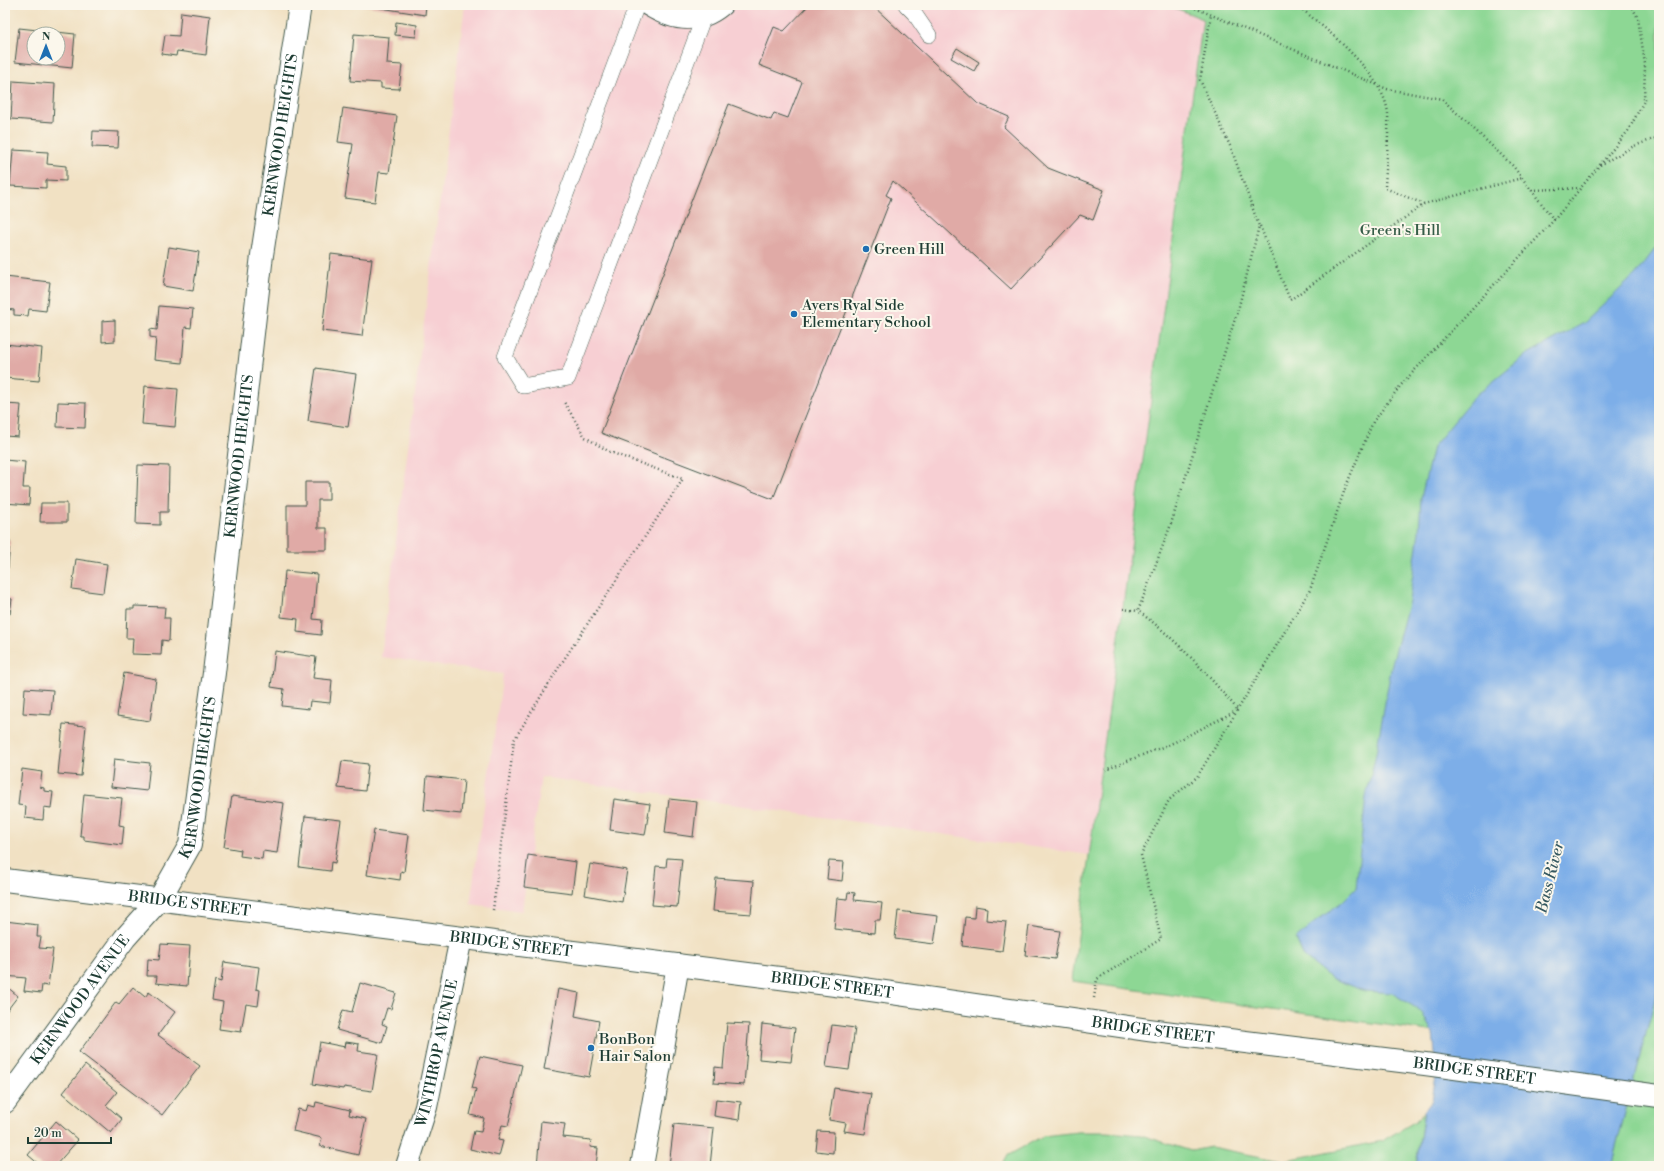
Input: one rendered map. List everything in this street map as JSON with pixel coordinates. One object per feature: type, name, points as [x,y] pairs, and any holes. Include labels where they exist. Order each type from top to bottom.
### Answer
[{"type":"main road","name":"KERNWOOD HEIGHTS","points":[[159,900],[190,846],[214,673],[262,256],[300,5]]},
{"type":"main road","points":[[649,5],[662,13],[685,18],[712,10]]},
{"type":"main road","name":"BRIDGE STREET","points":[[5,880],[842,986],[1090,1022],[1425,1064],[1659,1096]]},
{"type":"main road","name":"KERNWOOD AVENUE","points":[[5,1102],[125,938],[159,900]]},
{"type":"main road","name":"WINTHROP AVENUE","points":[[407,1166],[426,1107],[461,938]]},
{"type":"main road","points":[[642,1166],[678,965]]},
{"type":"lane","points":[[637,5],[505,357],[523,386],[568,378],[712,10]]},
{"type":"lane","points":[[906,5],[914,13],[929,34]]},
{"type":"path","points":[[1188,5],[1387,89],[1442,99],[1513,166],[1554,220]]},
{"type":"path","points":[[1298,5],[1344,44],[1379,86],[1388,112],[1385,188],[1424,204]]},
{"type":"path","points":[[1090,1022],[1097,979],[1161,939],[1141,855],[1169,800],[1197,777],[1310,590],[1346,486],[1373,422],[1401,385],[1554,220],[1628,131],[1644,101],[1645,64],[1638,18],[1631,5]]},
{"type":"path","points":[[1211,15],[1200,80],[1231,148],[1259,226],[1290,300],[1424,204],[1522,178]]},
{"type":"path","points":[[1598,166],[1634,146],[1659,137]]},
{"type":"path","points":[[1531,190],[1580,188]]},
{"type":"path","points":[[1138,611],[1170,527],[1238,306],[1259,226]]},
{"type":"path","points":[[493,910],[514,740],[559,667],[683,479],[610,452],[585,437],[566,407],[556,380]]},
{"type":"path","points":[[1122,609],[1138,611],[1157,624],[1199,664],[1238,710]]},
{"type":"path","points":[[1105,770],[1175,742],[1238,710]]},
{"type":"shaded area","name":"Ayers Ryal Side Elementary School","points":[[465,5],[1168,5],[1203,18],[1089,855],[541,777],[522,911],[470,904],[503,674],[381,657]]},
{"type":"green space","name":"Green's Hill","points":[[1168,5],[1659,5],[1659,277],[1450,1034],[1072,981],[1203,19]]},
{"type":"green space","points":[[1659,984],[1659,1166],[1611,1166],[1654,1001]]},
{"type":"green space","points":[[1424,1111],[1416,1166],[1002,1166],[1007,1156],[1043,1136],[1078,1132],[1107,1132],[1141,1135],[1191,1151],[1211,1147],[1282,1161],[1382,1141],[1416,1121]]},
{"type":"water","name":"Bass River","points":[[1659,244],[1659,984],[1611,1166],[1416,1166],[1424,1111],[1432,1101],[1437,1070],[1433,1034],[1421,1011],[1392,993],[1365,991],[1331,978],[1304,957],[1296,939],[1315,922],[1342,902],[1356,888],[1366,796],[1375,759],[1392,664],[1409,601],[1419,532],[1421,498],[1433,447],[1475,396],[1526,355],[1584,323],[1635,275]]},
{"type":"building","points":[[362,5],[426,5],[425,15]]},
{"type":"building","points":[[809,5],[872,5],[977,103],[1009,117],[1004,127],[1048,168],[1104,190],[1093,220],[1080,215],[1011,289],[893,181],[886,195],[891,198],[773,499],[601,433],[729,104],[771,120],[774,113],[788,118],[802,82],[759,65],[774,27],[784,31]]},
{"type":"building","points":[[181,12],[210,16],[206,55],[177,51],[176,56],[162,54],[165,35],[179,36]]},
{"type":"building","points":[[396,22],[417,25],[416,37],[395,35]]},
{"type":"building","points":[[19,28],[26,29],[26,63],[15,62]]},
{"type":"building","points":[[66,33],[75,34],[72,68],[53,66],[66,66]]},
{"type":"building","points":[[354,34],[389,37],[387,64],[402,65],[399,89],[381,88],[381,83],[350,81]]},
{"type":"building","points":[[957,48],[979,62],[974,71],[951,58]]},
{"type":"building","points":[[13,81],[55,84],[53,122],[11,119]]},
{"type":"building","points":[[343,108],[397,116],[389,173],[379,172],[375,202],[345,198],[353,144],[338,142]]},
{"type":"building","points":[[93,131],[119,132],[118,148],[92,147]]},
{"type":"building","points":[[13,150],[48,152],[47,164],[66,166],[66,181],[46,180],[46,188],[10,186]]},
{"type":"building","points":[[169,247],[199,252],[193,291],[163,286]]},
{"type":"building","points":[[331,254],[372,259],[362,336],[322,331]]},
{"type":"building","points":[[5,277],[50,282],[46,311],[29,309],[28,316],[14,315],[14,310],[5,309]]},
{"type":"building","points":[[159,306],[193,309],[191,328],[185,327],[182,363],[154,360],[156,338],[150,337],[150,329],[157,330]]},
{"type":"building","points":[[115,320],[115,341],[102,342],[102,321]]},
{"type":"building","points":[[5,344],[42,348],[39,381],[5,378]]},
{"type":"building","points":[[316,368],[356,374],[348,427],[308,421]]},
{"type":"building","points":[[145,386],[178,389],[175,427],[142,424]]},
{"type":"building","points":[[58,402],[86,403],[85,428],[57,427]]},
{"type":"building","points":[[5,404],[21,405],[18,437],[5,436]]},
{"type":"building","points":[[5,460],[25,462],[23,488],[30,488],[29,505],[5,503]]},
{"type":"building","points":[[138,465],[169,466],[168,512],[160,512],[160,525],[136,524]]},
{"type":"building","points":[[305,482],[329,482],[329,500],[318,500],[318,528],[327,528],[327,550],[287,550],[287,505],[305,505]]},
{"type":"building","points":[[41,503],[67,503],[67,522],[40,522]]},
{"type":"building","points":[[5,541],[10,541],[8,568],[5,568]]},
{"type":"building","points":[[76,559],[107,564],[103,593],[72,589]]},
{"type":"building","points":[[285,571],[317,574],[313,619],[322,620],[321,635],[297,632],[298,619],[281,617]]},
{"type":"building","points":[[5,598],[12,599],[10,614],[5,613]]},
{"type":"building","points":[[134,606],[165,607],[164,618],[170,618],[169,641],[162,640],[161,655],[132,654],[133,638],[126,638],[127,609],[134,609]]},
{"type":"building","points":[[275,651],[316,657],[313,678],[332,680],[330,703],[310,701],[309,709],[282,706],[284,689],[271,687]]},
{"type":"building","points":[[124,673],[156,679],[150,721],[117,716]]},
{"type":"building","points":[[25,688],[53,690],[51,715],[23,713]]},
{"type":"building","points":[[63,724],[86,726],[81,776],[58,774]]},
{"type":"building","points":[[114,759],[150,763],[147,791],[111,787]]},
{"type":"building","points":[[342,761],[368,764],[365,791],[338,788]]},
{"type":"building","points":[[22,769],[42,772],[40,787],[44,788],[44,791],[53,792],[51,808],[44,807],[43,820],[25,818],[26,806],[18,805]]},
{"type":"building","points":[[427,776],[464,780],[461,814],[424,810]]},
{"type":"building","points":[[84,794],[122,798],[119,825],[124,826],[122,845],[84,840],[84,836],[80,836]]},
{"type":"building","points":[[232,796],[284,803],[277,853],[263,851],[262,859],[240,856],[241,850],[224,847]]},
{"type":"building","points":[[614,799],[650,804],[645,835],[610,830]]},
{"type":"building","points":[[669,799],[697,802],[693,837],[665,833]]},
{"type":"building","points":[[305,816],[341,820],[335,863],[331,862],[330,871],[299,867]]},
{"type":"building","points":[[374,830],[409,835],[404,872],[401,871],[400,880],[367,875]]},
{"type":"building","points":[[528,855],[576,862],[572,893],[524,887]]},
{"type":"building","points":[[667,858],[682,859],[677,907],[652,905],[656,866],[666,867]]},
{"type":"building","points":[[829,861],[844,862],[842,881],[827,879]]},
{"type":"building","points":[[590,864],[627,870],[622,902],[585,895]]},
{"type":"building","points":[[716,878],[754,881],[751,914],[713,911]]},
{"type":"building","points":[[848,892],[855,893],[854,900],[882,903],[880,920],[875,920],[874,933],[834,929],[837,898],[847,899]]},
{"type":"building","points":[[975,906],[987,908],[986,920],[1006,922],[1002,951],[962,946],[965,917],[974,918]]},
{"type":"building","points":[[898,911],[938,916],[934,944],[895,939]]},
{"type":"building","points":[[5,921],[38,925],[37,937],[41,937],[39,948],[53,949],[48,986],[42,985],[41,993],[24,991],[26,978],[5,976]]},
{"type":"building","points":[[1029,926],[1060,931],[1055,959],[1025,955]]},
{"type":"building","points":[[161,944],[190,946],[187,986],[156,983],[157,976],[147,976],[148,959],[159,960]]},
{"type":"building","points":[[224,962],[259,967],[256,989],[260,990],[258,1006],[246,1004],[241,1032],[219,1029],[223,1002],[212,1000],[215,980],[221,982]]},
{"type":"building","points":[[360,983],[396,993],[391,1009],[387,1008],[382,1024],[387,1026],[382,1043],[337,1030],[343,1010],[352,1012]]},
{"type":"building","points":[[6,986],[18,996],[5,1013],[5,988]]},
{"type":"building","points":[[133,987],[145,997],[149,992],[175,1012],[158,1035],[200,1066],[162,1115],[79,1052],[116,1002],[119,1004]]},
{"type":"building","points":[[558,989],[579,993],[575,1016],[599,1021],[589,1077],[544,1069]]},
{"type":"building","points":[[727,1023],[749,1024],[744,1085],[714,1083],[715,1067],[723,1068]]},
{"type":"building","points":[[762,1024],[795,1028],[791,1062],[759,1059]]},
{"type":"building","points":[[832,1025],[855,1028],[849,1070],[826,1067]]},
{"type":"building","points":[[320,1042],[345,1047],[346,1042],[359,1044],[358,1051],[378,1054],[372,1091],[344,1087],[343,1089],[313,1084]]},
{"type":"building","points":[[480,1056],[522,1065],[508,1126],[502,1125],[498,1140],[503,1141],[499,1156],[470,1149],[474,1131],[481,1132],[484,1118],[470,1115],[476,1089],[472,1088]]},
{"type":"building","points":[[85,1065],[117,1092],[106,1105],[122,1119],[111,1133],[63,1093]]},
{"type":"building","points":[[834,1088],[871,1094],[865,1134],[844,1131],[846,1123],[829,1120]]},
{"type":"building","points":[[716,1099],[741,1102],[739,1120],[714,1116]]},
{"type":"building","points":[[316,1102],[350,1110],[349,1115],[366,1119],[358,1155],[320,1146],[322,1138],[293,1131],[298,1109],[306,1111],[308,1105],[315,1107]]},
{"type":"building","points":[[56,1121],[78,1140],[55,1166],[41,1166],[28,1155]]},
{"type":"building","points":[[541,1121],[565,1124],[563,1137],[591,1140],[590,1147],[598,1148],[596,1166],[537,1166]]},
{"type":"building","points":[[674,1124],[714,1128],[710,1166],[669,1166]]},
{"type":"building","points":[[818,1131],[834,1132],[833,1153],[816,1151]]},
{"type":"place","name":"Green Hill","points":[[866,249]]},
{"type":"place","name":"Ayers Ryal Side Elementary School","points":[[794,314]]},
{"type":"place","name":"BonBon Hair Salon","points":[[591,1048]]}]
